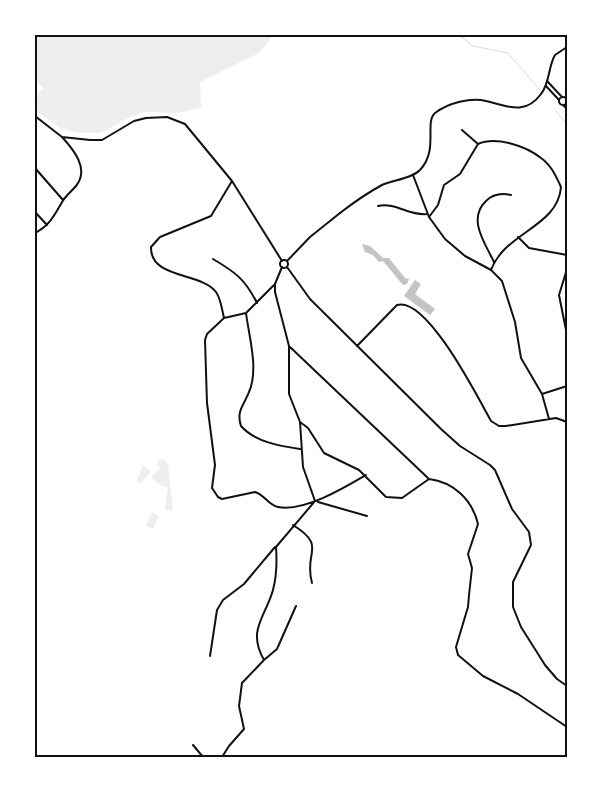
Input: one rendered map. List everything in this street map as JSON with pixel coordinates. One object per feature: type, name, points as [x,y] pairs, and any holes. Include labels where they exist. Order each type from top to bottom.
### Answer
[{"type":"street","points":[[567,47],[555,55],[550,66],[546,86],[538,99],[521,108],[509,109],[475,99],[461,102],[437,112],[430,124],[432,147],[428,158],[420,170],[412,175],[382,185],[340,212],[310,237],[287,261],[287,267],[310,299],[451,439],[481,458],[495,470],[509,503],[526,527],[531,538],[530,550],[513,582],[511,599],[516,617],[545,665],[557,680],[567,686]]},
{"type":"street","points":[[547,81],[562,97],[566,98],[567,102],[563,104]]},
{"type":"street","points":[[546,86],[567,109]]},
{"type":"street","points":[[559,100],[562,97]]},
{"type":"street","points":[[35,116],[62,137],[76,153],[81,170],[79,182],[63,200],[47,225],[35,233]]},
{"type":"street","points":[[62,137],[102,140],[134,121],[157,116],[178,120],[192,130],[232,181],[282,261],[282,267],[275,284],[257,303],[246,313],[224,318],[207,334],[205,340],[207,403],[215,465],[212,483],[214,493],[222,499],[255,492],[270,504],[284,508],[331,496],[366,475]]},
{"type":"street","points":[[462,130],[478,144]]},
{"type":"street","points":[[429,217],[438,205],[444,185],[460,174],[478,144],[505,142],[542,158],[557,178],[561,187],[556,207],[545,219],[518,236],[494,262],[491,270]]},
{"type":"street","points":[[35,168],[63,200]]},
{"type":"street","points":[[412,175],[427,214],[436,228],[453,247],[491,270],[502,281],[506,289],[522,358],[542,394],[549,419]]},
{"type":"street","points":[[224,318],[218,295],[214,290],[200,281],[168,270],[153,257],[151,247],[160,237],[212,216],[232,181]]},
{"type":"street","points":[[494,262],[481,236],[476,218],[481,207],[492,196],[505,194],[511,196]]},
{"type":"street","points":[[378,206],[392,205],[414,214],[427,214]]},
{"type":"street","points":[[35,212],[47,225]]},
{"type":"street","points":[[518,236],[529,248],[567,255]]},
{"type":"street","points":[[213,258],[243,280],[257,303]]},
{"type":"street","points":[[282,261],[287,261]]},
{"type":"street","points":[[282,267],[287,267]]},
{"type":"street","points":[[567,269],[559,296],[567,335]]},
{"type":"street","points":[[275,284],[276,304],[289,346],[289,394],[300,422],[302,467],[315,501]]},
{"type":"street","points":[[357,346],[397,305],[405,305],[418,312],[429,322],[447,345],[491,421],[499,426],[549,419],[560,419],[567,422]]},
{"type":"street","points":[[246,313],[252,375],[249,393],[239,412],[241,426],[268,443],[300,449]]},
{"type":"street","points":[[289,346],[429,479],[447,483],[456,488],[469,504],[478,524],[468,554],[472,568],[468,607],[456,647],[458,655],[482,676],[518,694],[567,727]]},
{"type":"street","points":[[542,394],[567,386]]},
{"type":"street","points":[[300,422],[308,428],[324,453],[366,475],[386,497],[391,499],[402,498],[429,479]]},
{"type":"street","points":[[315,501],[368,516]]},
{"type":"street","points":[[210,656],[217,610],[223,600],[244,584],[315,501]]},
{"type":"street","points":[[293,525],[308,535],[313,545],[309,564],[312,583]]},
{"type":"street","points":[[264,660],[258,649],[256,632],[273,588],[277,565],[276,547]]},
{"type":"street","points":[[222,757],[228,746],[244,729],[239,706],[242,683],[277,649],[296,606]]},
{"type":"street","points":[[193,745],[203,757]]},
{"type":"shaded area","points":[[35,35],[274,35],[259,53],[200,82],[201,108],[176,113],[146,112],[132,116],[101,133],[81,133],[62,129],[35,110],[35,97],[43,88],[35,81]]},
{"type":"shaded area","points":[[159,459],[165,460],[168,464],[173,510],[167,511],[165,509],[168,487],[162,486],[151,477],[160,468],[157,464]]},
{"type":"shaded area","points":[[143,465],[151,472],[140,484],[137,480]]},
{"type":"shaded area","points":[[152,512],[159,516],[153,529],[146,526]]},
{"type":"building","points":[[362,244],[370,246],[383,258],[389,258],[405,278],[409,279],[407,284],[403,285],[383,261],[379,262],[373,255],[365,252]]},
{"type":"building","points":[[415,280],[421,284],[415,294],[435,309],[430,315],[404,296]]},
{"type":"waterway","points":[[459,35],[473,46],[508,53],[540,90]]},
{"type":"waterway","points":[[556,111],[567,124]]}]
